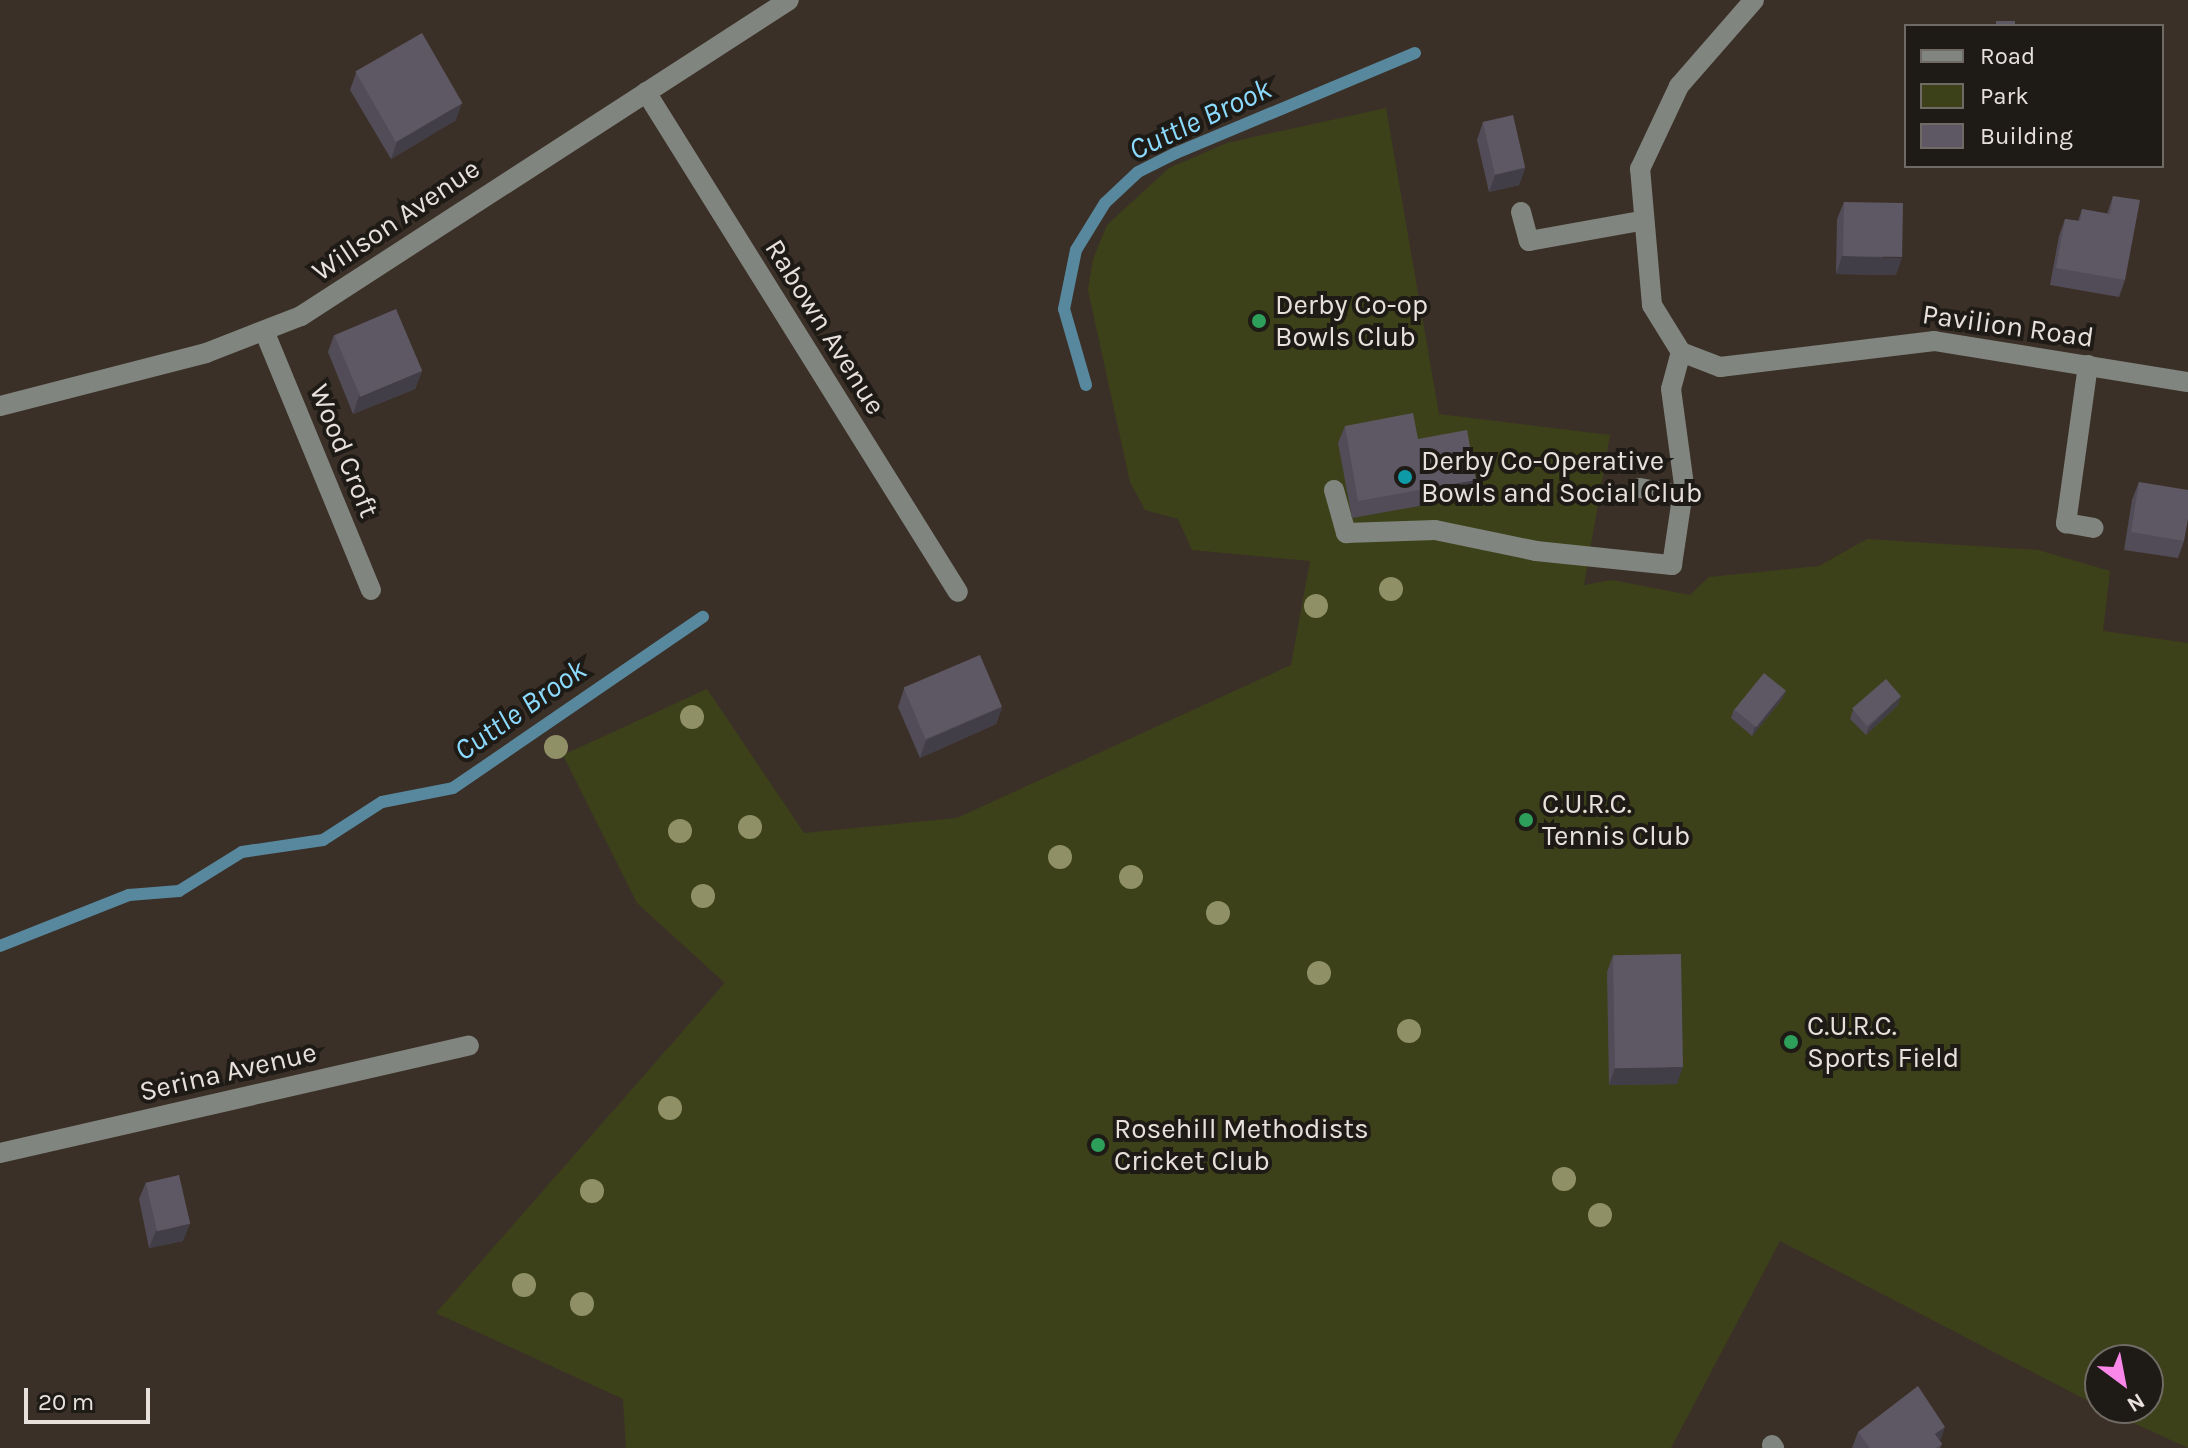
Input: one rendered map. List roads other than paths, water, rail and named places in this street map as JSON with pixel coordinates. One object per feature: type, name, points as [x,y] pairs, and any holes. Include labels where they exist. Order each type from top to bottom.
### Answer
[{"type":"street","name":"Willson Avenue","points":[[0,406],[265,333],[369,275],[789,0]]},
{"type":"street","points":[[1334,490],[1346,533],[1435,530],[1639,563],[1672,565],[1683,496],[1671,389],[1681,352],[1652,305],[1640,221],[1640,169],[1657,124],[1749,2]]},
{"type":"street","name":"Rabown Avenue","points":[[646,92],[958,592]]},
{"type":"street","points":[[1521,212],[1529,241],[1640,221]]},
{"type":"street","name":"Wood Croft","points":[[265,333],[371,590]]},
{"type":"street","name":"Pavilion Road","points":[[1681,352],[1720,367],[1911,340],[2188,382]]},
{"type":"street","points":[[2088,365],[2066,523],[2094,528]]},
{"type":"street","points":[[1640,488],[1683,496]]},
{"type":"street","name":"Serina Avenue","points":[[0,1153],[469,1046]]},
{"type":"waterway","name":"Cuttle Brook","points":[[1086,385],[1064,309],[1076,250],[1105,203],[1138,172],[1176,153],[1415,53]]},
{"type":"waterway","name":"Cuttle Brook","points":[[0,946],[129,895],[179,891],[242,852],[323,840],[382,802],[453,788],[703,617]]},
{"type":"place","name":"Derby Co-op Bowls Club","points":[[1259,321]]},
{"type":"place","name":"Derby Co-Operative Bowls and Social Club","points":[[1405,477]]},
{"type":"place","name":"C.U.R.C. Tennis Club","points":[[1526,820]]},
{"type":"place","name":"C.U.R.C. Sports Field","points":[[1791,1042]]},
{"type":"place","name":"Rosehill Methodists Cricket Club","points":[[1098,1145]]}]
